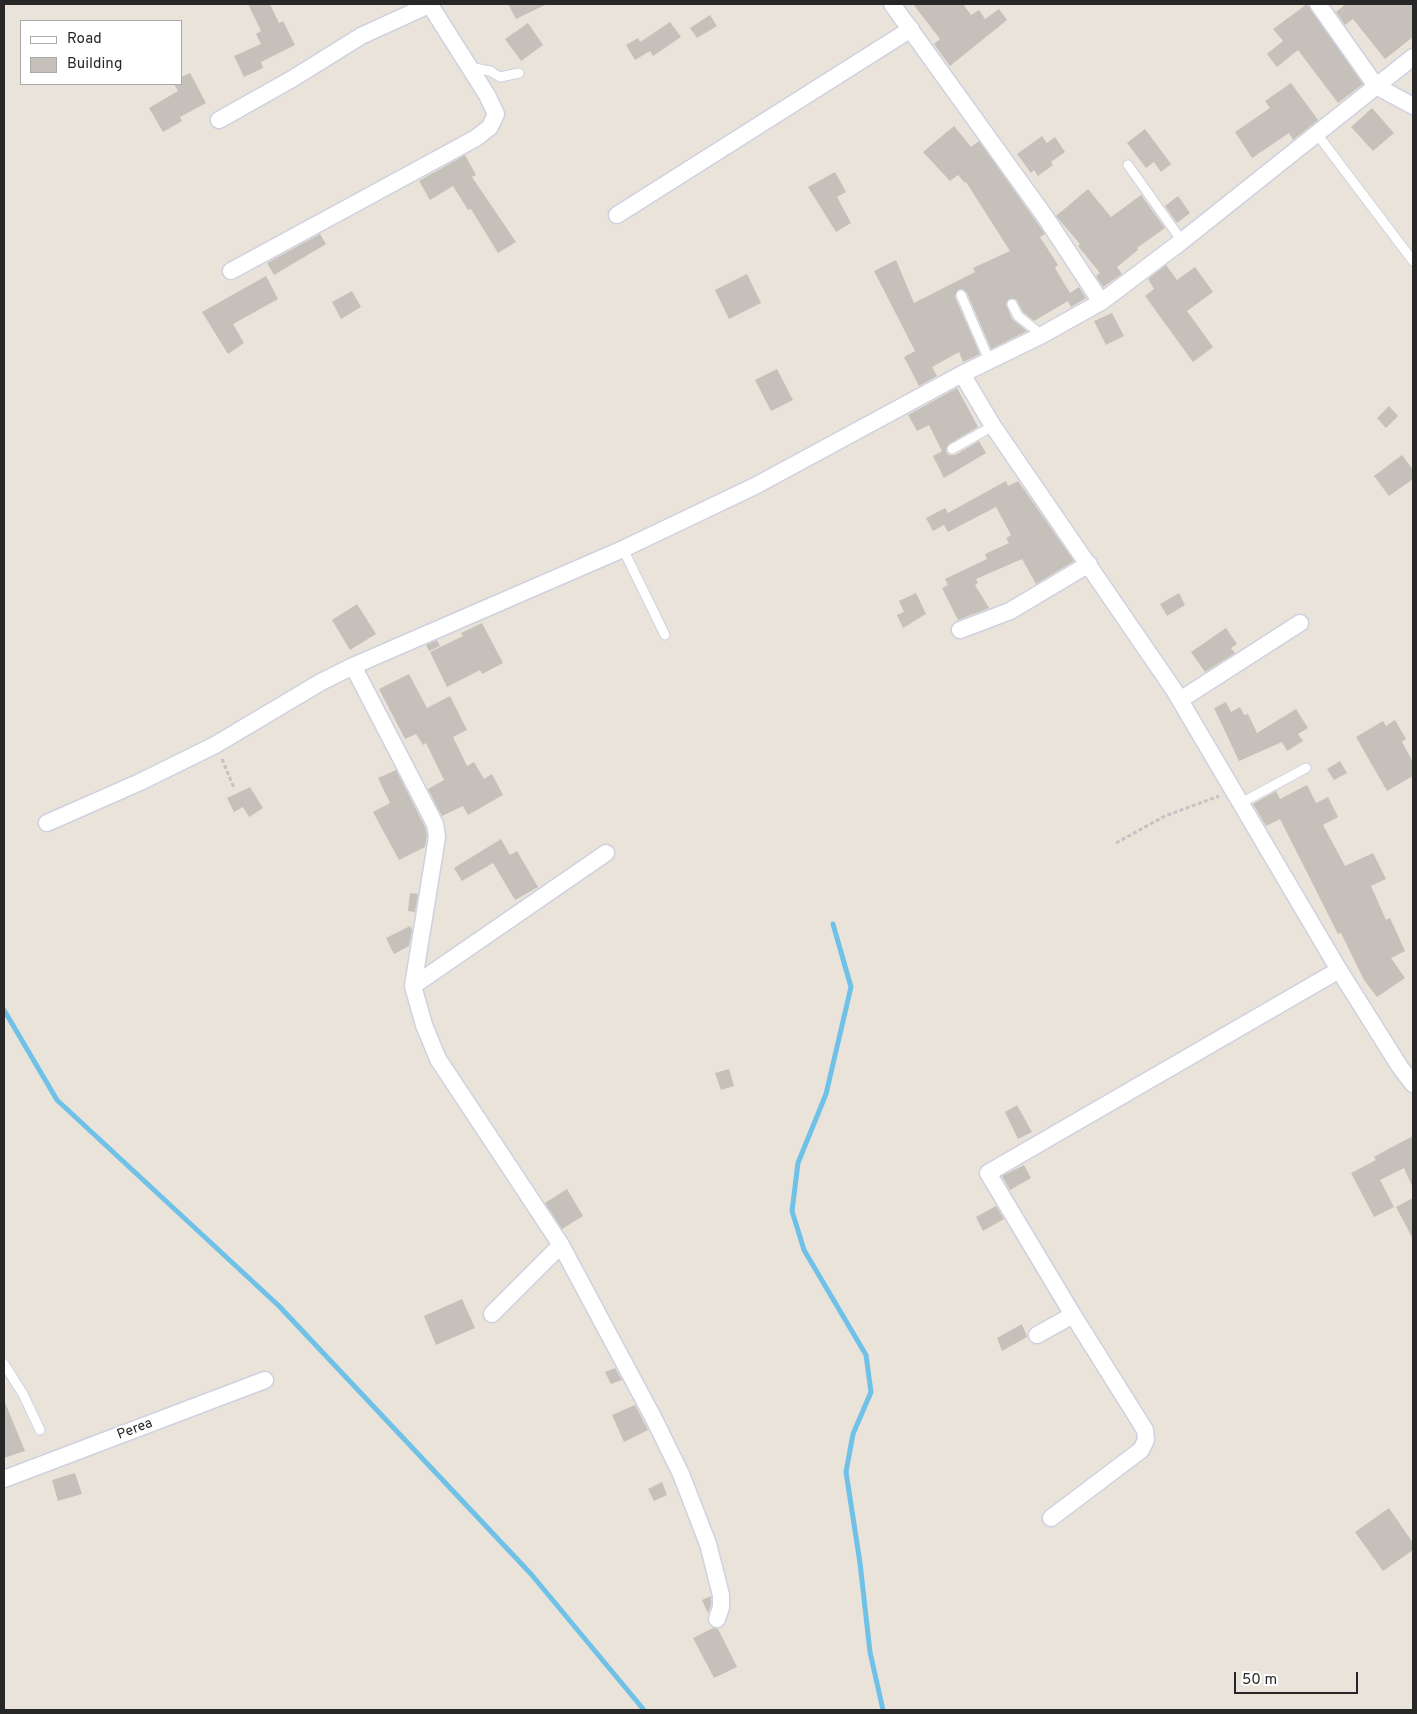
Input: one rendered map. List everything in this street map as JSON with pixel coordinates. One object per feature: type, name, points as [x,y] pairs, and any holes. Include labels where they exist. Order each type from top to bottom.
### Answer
[{"type":"street","points":[[219,120],[292,79],[361,36],[430,4],[469,66],[496,114],[490,127],[476,138],[231,271]]},
{"type":"street","points":[[892,4],[1046,218],[1101,302]]},
{"type":"street","points":[[1318,4],[1376,86],[1413,106]]},
{"type":"street","points":[[617,215],[911,29]]},
{"type":"street","points":[[47,823],[140,782],[215,745],[321,682],[354,666],[623,549],[755,486],[962,374],[1042,335],[1101,302],[1413,57]]},
{"type":"street","points":[[962,374],[993,426],[1090,564],[1180,700],[1339,970],[1400,1067],[1413,1084]]},
{"type":"street","points":[[960,630],[1010,611],[1090,564]]},
{"type":"street","points":[[1180,700],[1300,623]]},
{"type":"street","points":[[354,666],[436,824],[437,837],[413,986],[424,1025],[438,1059],[561,1245],[681,1474],[708,1544],[721,1596],[721,1608],[717,1619]]},
{"type":"street","points":[[413,986],[606,853]]},
{"type":"street","points":[[1051,1518],[1141,1450],[1146,1440],[1145,1430],[988,1173],[1339,970]]},
{"type":"street","points":[[492,1314],[561,1245]]},
{"type":"street","points":[[1037,1335],[1074,1315]]},
{"type":"street","name":"Perea","points":[[4,1480],[265,1380]]},
{"type":"lane","points":[[469,66],[490,71],[500,77],[519,73]]},
{"type":"lane","points":[[1317,134],[1413,261]]},
{"type":"lane","points":[[1128,165],[1182,240]]},
{"type":"lane","points":[[961,294],[989,360]]},
{"type":"lane","points":[[1012,304],[1018,316],[1042,335]]},
{"type":"lane","points":[[952,449],[993,426]]},
{"type":"lane","points":[[623,549],[665,635]]},
{"type":"lane","points":[[1238,798],[1306,768]]},
{"type":"lane","points":[[4,1364],[23,1394],[40,1430]]},
{"type":"path","points":[[215,745],[234,788]]},
{"type":"path","points":[[1116,843],[1164,816],[1191,805],[1238,798]]},
{"type":"building","points":[[248,4],[270,4],[279,23],[283,21],[295,45],[261,62],[263,68],[244,77],[234,56],[261,44],[256,34],[261,31]]},
{"type":"building","points":[[508,4],[547,4],[516,19]]},
{"type":"building","points":[[913,4],[963,4],[971,15],[979,10],[985,19],[999,9],[1007,20],[950,66],[934,44],[940,39]]},
{"type":"building","points":[[1307,4],[1363,84],[1338,103],[1298,50],[1277,67],[1267,54],[1283,41],[1273,29]]},
{"type":"building","points":[[1346,4],[1413,4],[1413,37],[1385,59],[1353,19],[1345,25],[1336,12]]},
{"type":"building","points":[[710,15],[717,26],[697,38],[690,28]]},
{"type":"building","points":[[670,22],[681,37],[653,56],[650,51],[635,60],[626,45],[638,38],[640,42]]},
{"type":"building","points":[[528,23],[543,45],[521,61],[505,39]]},
{"type":"building","points":[[190,73],[206,103],[180,117],[182,121],[163,132],[149,108],[178,91],[175,85],[182,85],[182,77]]},
{"type":"building","points":[[1291,83],[1318,120],[1293,140],[1289,133],[1252,158],[1235,132],[1270,108],[1265,101]]},
{"type":"building","points":[[1372,108],[1394,133],[1373,151],[1351,127]]},
{"type":"building","points":[[954,126],[971,147],[979,141],[1045,234],[1040,237],[1058,265],[1055,268],[1070,293],[1079,287],[1086,298],[1071,307],[1068,301],[1034,321],[1023,312],[1016,299],[1009,299],[1006,304],[1012,319],[1027,331],[991,349],[967,293],[962,289],[958,290],[955,297],[980,354],[963,362],[959,352],[932,367],[937,376],[919,386],[904,357],[915,351],[874,271],[896,260],[914,303],[975,272],[973,268],[1010,251],[966,182],[958,175],[950,181],[923,152]]},
{"type":"building","points":[[1145,129],[1171,164],[1161,172],[1154,162],[1146,168],[1127,143]]},
{"type":"building","points":[[1042,136],[1047,143],[1055,137],[1065,152],[1051,162],[1053,165],[1038,176],[1034,170],[1031,173],[1017,154]]},
{"type":"building","points":[[465,155],[476,175],[472,177],[516,242],[498,253],[471,209],[468,210],[453,186],[430,200],[419,181]]},
{"type":"building","points":[[835,172],[846,192],[837,197],[851,223],[836,232],[808,187]]},
{"type":"building","points":[[1088,189],[1111,217],[1141,195],[1165,228],[1137,248],[1138,250],[1117,267],[1122,274],[1103,287],[1096,276],[1100,273],[1078,246],[1080,244],[1056,216]]},
{"type":"building","points":[[1178,196],[1190,213],[1177,223],[1165,206]]},
{"type":"building","points":[[320,234],[326,244],[274,275],[267,263]]},
{"type":"building","points":[[1166,265],[1177,280],[1195,267],[1213,292],[1187,311],[1213,347],[1193,362],[1145,296],[1154,289],[1148,279]]},
{"type":"building","points":[[747,274],[761,303],[729,319],[715,290]]},
{"type":"building","points":[[266,276],[278,299],[233,324],[244,343],[228,354],[202,312]]},
{"type":"building","points":[[352,291],[361,307],[341,319],[332,302]]},
{"type":"building","points":[[1112,313],[1124,336],[1106,345],[1094,321]]},
{"type":"building","points":[[777,369],[793,400],[771,411],[755,380]]},
{"type":"building","points":[[957,388],[978,427],[949,444],[946,452],[949,455],[955,455],[979,441],[986,453],[944,478],[933,456],[942,451],[929,425],[917,431],[908,415]]},
{"type":"building","points":[[1389,406],[1398,416],[1386,428],[1377,418]]},
{"type":"building","points":[[1402,455],[1413,470],[1413,479],[1389,496],[1374,476]]},
{"type":"building","points":[[1006,481],[1008,486],[1018,481],[1074,561],[1036,584],[1022,559],[976,579],[978,583],[975,585],[989,608],[958,620],[942,588],[948,585],[945,579],[987,559],[985,554],[1009,543],[1006,538],[1011,535],[996,507],[948,532],[944,525],[933,531],[926,518],[945,508],[948,513]]},
{"type":"building","points":[[916,593],[926,614],[903,628],[897,615],[904,612],[899,601]]},
{"type":"building","points":[[1179,593],[1185,605],[1167,616],[1160,604]]},
{"type":"building","points":[[357,604],[376,634],[350,650],[332,620]]},
{"type":"building","points":[[482,623],[503,663],[482,674],[480,670],[447,687],[430,652],[463,636],[461,633]]},
{"type":"building","points":[[1226,628],[1237,644],[1231,648],[1235,653],[1205,672],[1191,652]]},
{"type":"building","points":[[437,640],[440,646],[429,651],[426,645]]},
{"type":"building","points":[[409,674],[427,708],[450,696],[467,730],[453,737],[467,766],[474,762],[484,779],[492,774],[503,795],[468,815],[463,806],[442,816],[428,789],[444,780],[426,743],[423,745],[416,734],[405,739],[379,689]]},
{"type":"building","points":[[1226,702],[1231,712],[1240,707],[1244,715],[1248,714],[1257,733],[1296,709],[1308,728],[1298,734],[1303,741],[1287,751],[1282,742],[1239,761],[1214,708]]},
{"type":"building","points":[[1395,720],[1406,739],[1402,742],[1413,762],[1413,776],[1387,791],[1356,737],[1383,721],[1386,726]]},
{"type":"building","points":[[1340,761],[1347,773],[1334,780],[1327,769]]},
{"type":"building","points":[[396,770],[425,827],[427,835],[425,847],[399,860],[373,812],[390,803],[378,778]]},
{"type":"building","points":[[1307,785],[1316,803],[1328,797],[1338,817],[1323,825],[1345,866],[1373,853],[1386,879],[1371,886],[1386,920],[1390,918],[1405,951],[1391,958],[1405,978],[1377,997],[1364,980],[1341,933],[1338,934],[1280,819],[1266,826],[1253,804],[1276,791],[1280,799]]},
{"type":"building","points":[[250,787],[263,808],[249,817],[243,807],[234,812],[227,798]]},
{"type":"building","points":[[501,839],[510,855],[517,851],[538,887],[515,900],[493,863],[462,881],[454,868]]},
{"type":"building","points":[[410,893],[418,894],[415,912],[408,911]]},
{"type":"building","points":[[410,926],[412,930],[409,946],[394,954],[386,938]]},
{"type":"building","points":[[729,1069],[734,1086],[721,1090],[715,1073]]},
{"type":"building","points":[[1017,1105],[1032,1132],[1018,1139],[1005,1112]]},
{"type":"building","points":[[1413,1136],[1413,1188],[1404,1168],[1380,1180],[1394,1207],[1374,1217],[1351,1173],[1376,1160],[1374,1157]]},
{"type":"building","points":[[1024,1165],[1031,1178],[1010,1190],[1002,1176]]},
{"type":"building","points":[[567,1189],[583,1216],[562,1229],[545,1203]]},
{"type":"building","points":[[1413,1198],[1413,1239],[1396,1207]]},
{"type":"building","points":[[996,1206],[1004,1219],[983,1231],[976,1217]]},
{"type":"building","points":[[462,1299],[475,1328],[436,1345],[424,1316]]},
{"type":"building","points":[[1022,1324],[1027,1337],[1002,1351],[997,1338]]},
{"type":"building","points":[[615,1368],[622,1380],[611,1384],[605,1372]]},
{"type":"building","points":[[4,1400],[25,1451],[4,1458]]},
{"type":"building","points":[[635,1405],[648,1430],[624,1442],[612,1415]]},
{"type":"building","points":[[75,1473],[82,1494],[58,1501],[52,1480]]},
{"type":"building","points":[[662,1482],[667,1495],[654,1501],[648,1489]]},
{"type":"building","points":[[1389,1508],[1413,1543],[1413,1550],[1383,1571],[1355,1532]]},
{"type":"building","points":[[711,1596],[711,1605],[708,1613],[702,1600]]},
{"type":"building","points":[[713,1628],[718,1629],[737,1667],[714,1678],[693,1638]]},
{"type":"waterway","points":[[833,924],[851,987],[826,1094],[798,1163],[792,1211],[804,1250],[866,1355],[871,1392],[853,1434],[846,1472],[860,1563],[870,1652],[883,1710]]},
{"type":"waterway","points":[[4,1010],[57,1100],[279,1306],[531,1574],[644,1710]]}]
